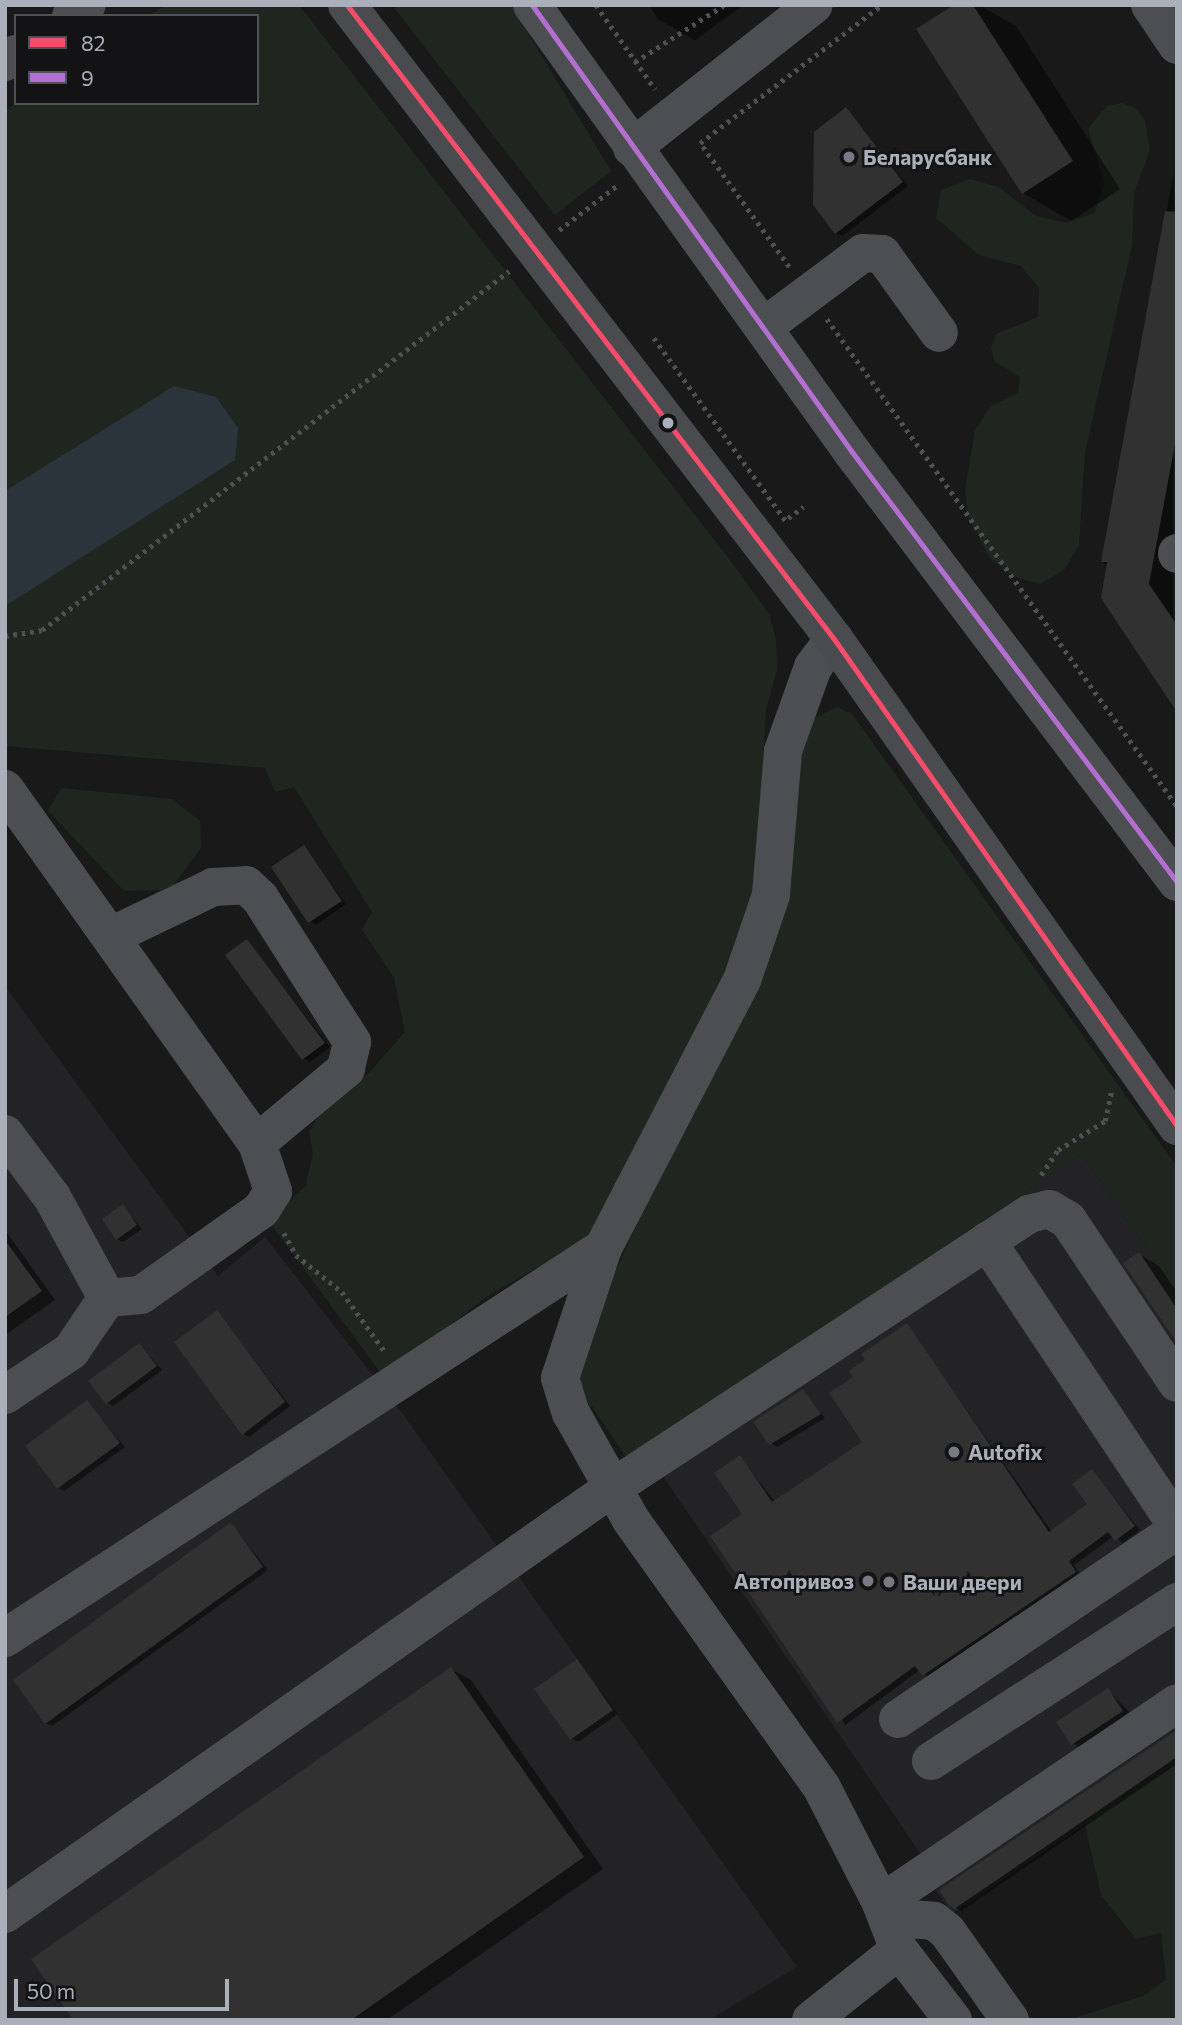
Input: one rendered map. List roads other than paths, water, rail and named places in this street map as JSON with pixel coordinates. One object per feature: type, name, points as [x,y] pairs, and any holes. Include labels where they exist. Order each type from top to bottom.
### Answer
[{"type":"main road","points":[[347,5],[834,639],[1177,1126]]},
{"type":"street","points":[[532,5],[638,156],[765,326],[852,452],[1177,882]]},
{"type":"street","points":[[638,156],[675,115],[814,5]]},
{"type":"street","points":[[1150,5],[1177,46]]},
{"type":"street","points":[[765,326],[863,253],[882,254],[939,333]]},
{"type":"street","points":[[834,639],[813,667],[783,751],[771,895],[742,980],[603,1248],[560,1378],[612,1488],[822,1788],[881,1903],[899,1950],[953,2020]]},
{"type":"street","points":[[5,789],[113,935],[257,1143],[273,1191],[261,1210],[141,1295],[107,1297]]},
{"type":"street","points":[[113,935],[212,887],[246,885],[260,898],[352,1042],[346,1069],[257,1143]]},
{"type":"street","points":[[5,1134],[52,1197],[107,1297]]},
{"type":"street","points":[[5,1914],[612,1488],[1029,1214],[1049,1209],[1068,1220],[1177,1383]]},
{"type":"street","points":[[898,1719],[1177,1528],[987,1241]]},
{"type":"street","points":[[5,1638],[603,1248]]},
{"type":"street","points":[[5,1395],[71,1351],[107,1297]]},
{"type":"street","points":[[931,1761],[1177,1602]]},
{"type":"street","points":[[881,1903],[1177,1703]]},
{"type":"street","points":[[881,1903],[895,1918],[934,1921],[947,1931],[1010,2020]]},
{"type":"street","points":[[811,2020],[899,1950]]},
{"type":"place","name":"Беларусбанк","points":[[849,157]]},
{"type":"place","name":"Autofix","points":[[954,1452]]},
{"type":"place","name":"Автопривоз","points":[[868,1581]]},
{"type":"place","name":"Ваши двери","points":[[889,1582]]}]
